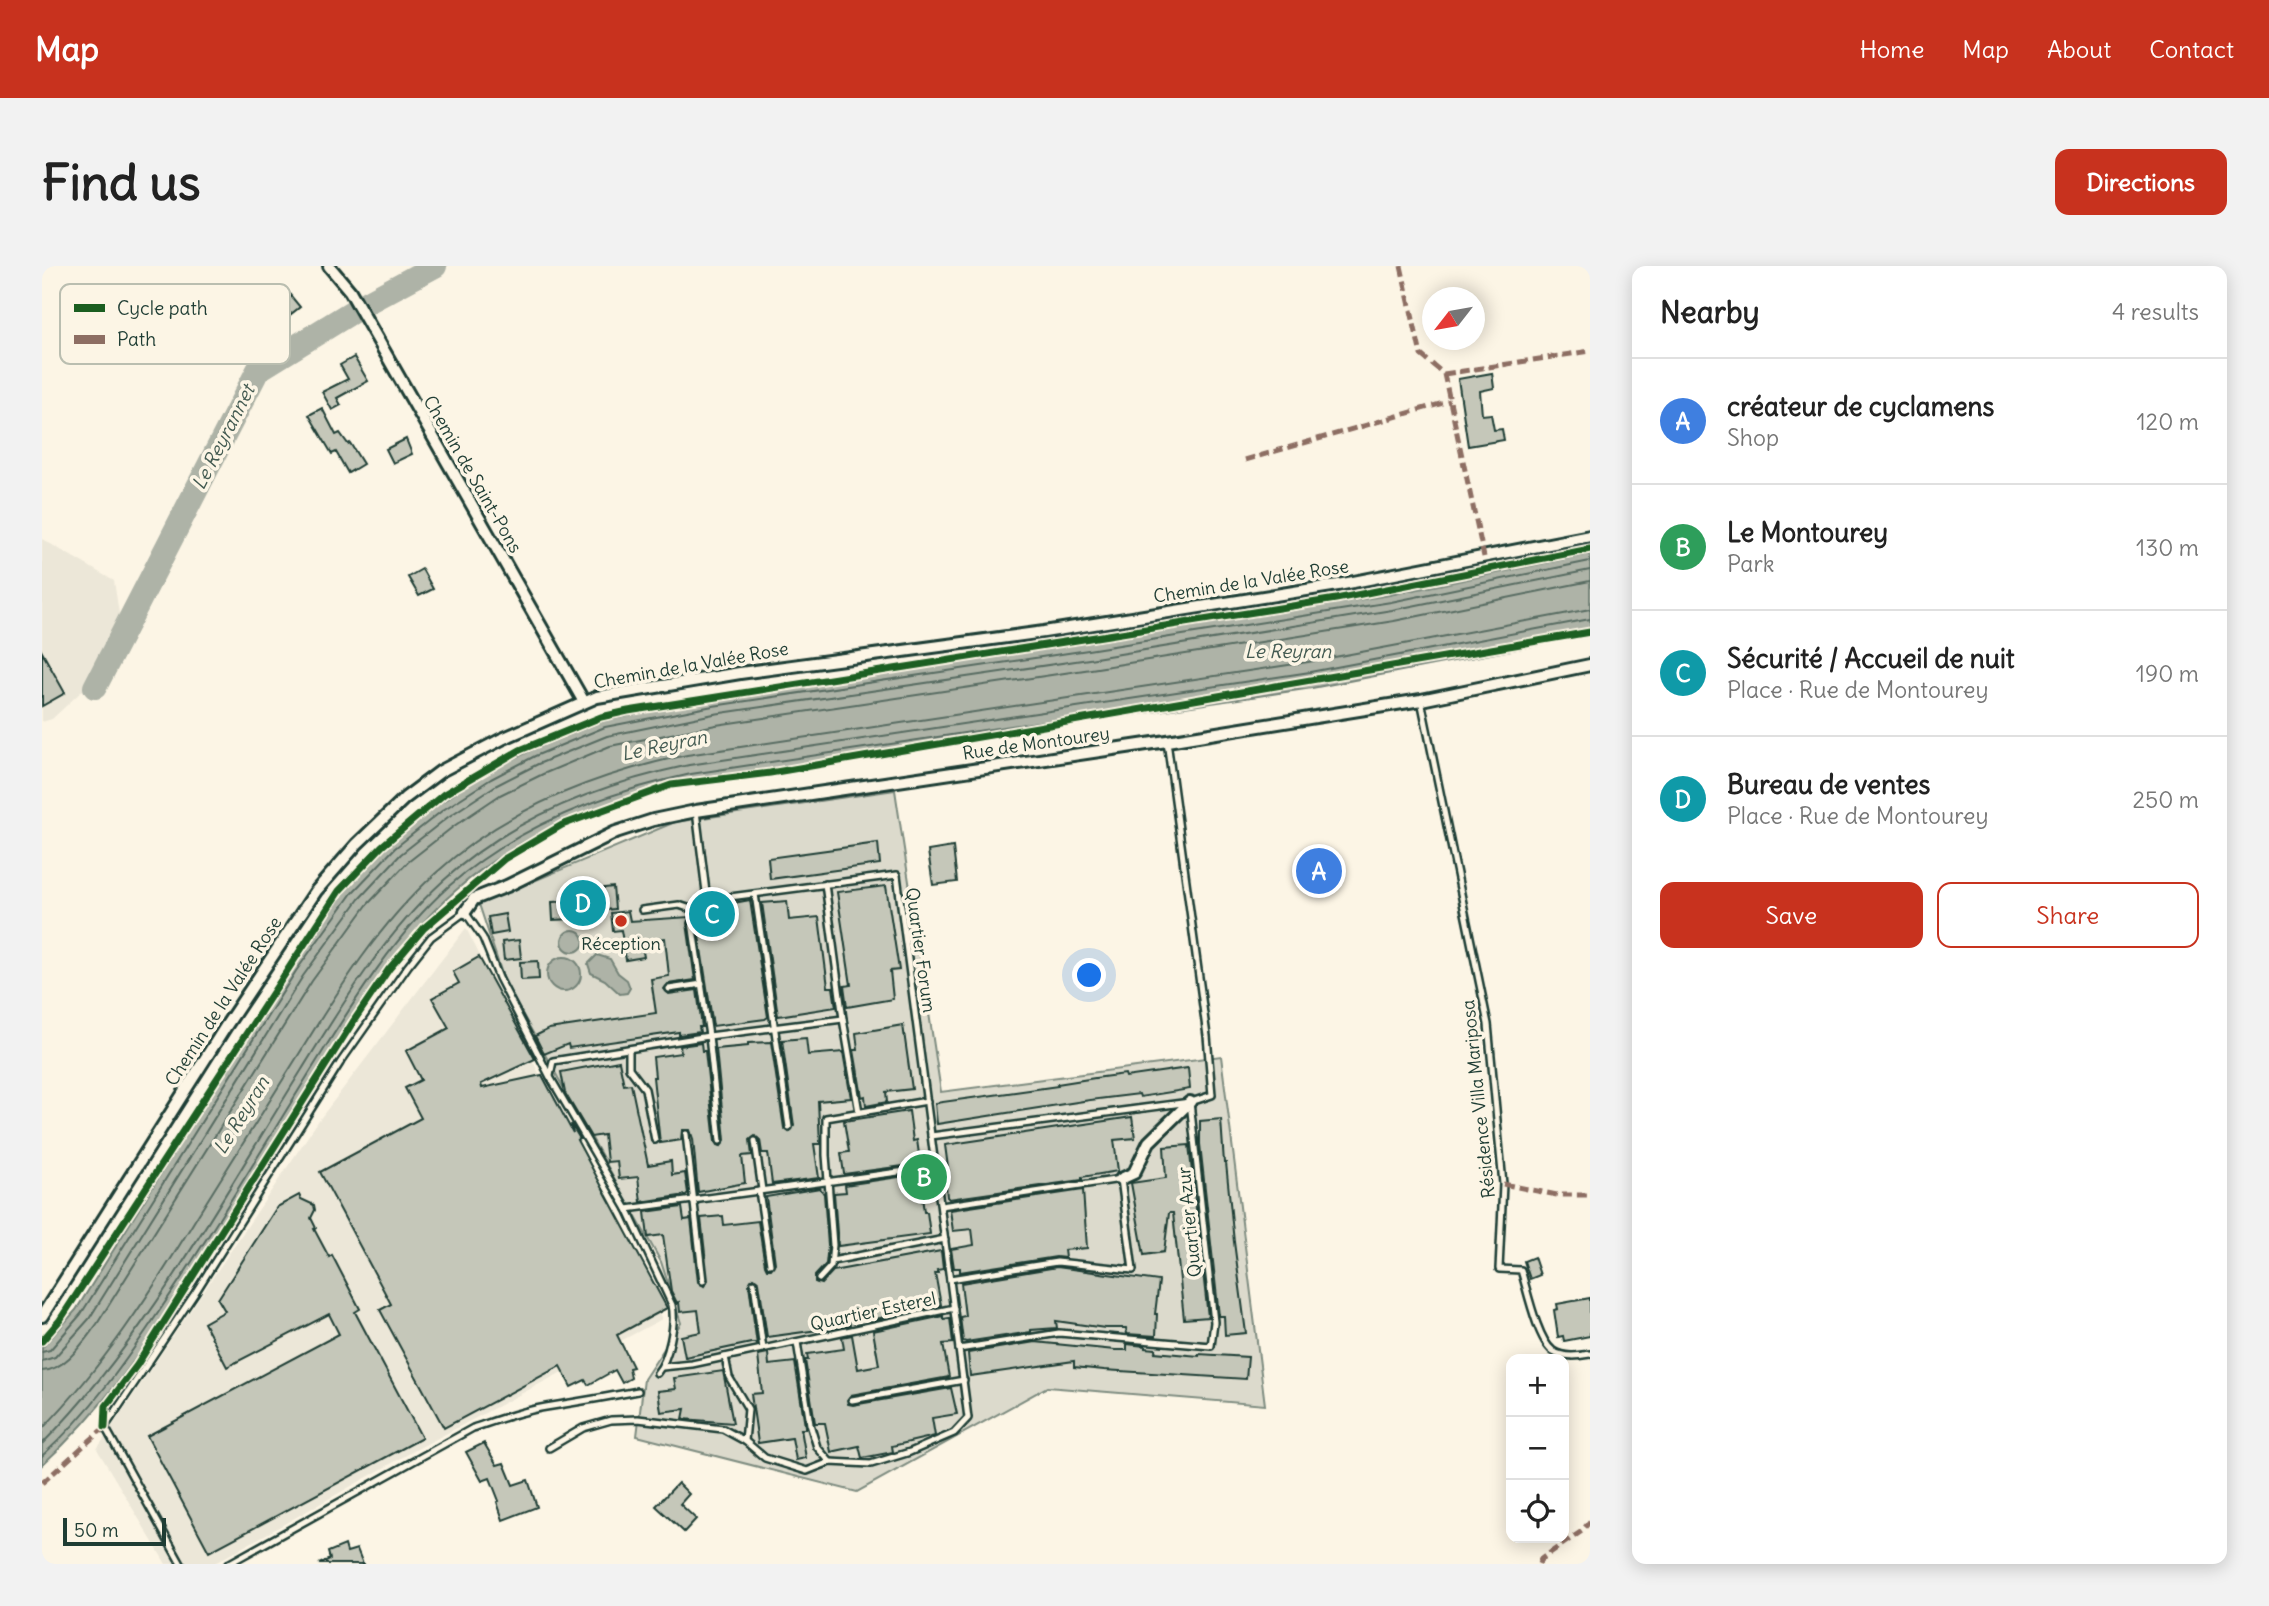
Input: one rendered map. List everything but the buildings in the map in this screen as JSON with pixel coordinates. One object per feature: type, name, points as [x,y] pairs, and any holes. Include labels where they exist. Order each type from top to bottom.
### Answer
[{"type":"street","name":"Chemin de Saint-Pons","points":[[329,266],[350,291],[584,702]]},
{"type":"street","name":"Chemin de la Valée Rose","points":[[42,1316],[226,1026],[316,891],[349,853],[405,798],[441,771],[502,739],[597,696],[740,673],[1044,632],[1338,585],[1590,536]]},
{"type":"street","name":"Rue de Montourey","points":[[465,912],[474,899],[507,886],[616,832],[653,820],[696,811],[1421,700],[1590,665]]},
{"type":"street","points":[[1121,1179],[1134,1173],[1149,1142],[1190,1102]]},
{"type":"lane","name":"Résidence Villa Mariposa","points":[[1421,700],[1488,1024],[1503,1184],[1499,1269],[1521,1270],[1541,1334],[1549,1346],[1562,1355],[1575,1357],[1590,1354]]},
{"type":"lane","points":[[931,1136],[1190,1102],[1212,1094],[1207,1036],[1167,741]]},
{"type":"lane","points":[[696,811],[707,900],[692,922],[709,1036],[720,1141]]},
{"type":"lane","name":"Quartier Forum","points":[[707,900],[897,875],[927,1101]]},
{"type":"lane","points":[[825,884],[843,1019],[859,1112]]},
{"type":"lane","points":[[755,894],[789,1127]]},
{"type":"lane","points":[[642,910],[680,905],[697,911]]},
{"type":"lane","points":[[181,1564],[105,1427],[195,1293],[340,1063],[431,937],[465,912],[483,938],[499,978],[550,1077],[627,1209],[672,1305],[675,1319],[662,1367],[657,1373]]},
{"type":"lane","points":[[669,989],[702,984]]},
{"type":"lane","points":[[550,1077],[553,1061],[709,1036],[843,1019]]},
{"type":"lane","points":[[629,1049],[629,1068],[645,1089],[655,1140]]},
{"type":"lane","points":[[819,1279],[831,1266],[833,1245],[827,1118],[927,1101]]},
{"type":"lane","name":"Quartier Esterel","points":[[549,1448],[583,1428],[624,1419],[723,1429],[745,1441],[765,1458],[807,1471],[830,1462],[871,1464],[910,1452],[954,1433],[968,1418],[927,1101]]},
{"type":"lane","name":"Quartier Azur","points":[[960,1349],[1059,1333],[1211,1346],[1214,1322],[1190,1102]]},
{"type":"lane","points":[[686,1133],[703,1282]]},
{"type":"lane","points":[[755,1141],[770,1264]]},
{"type":"lane","points":[[627,1209],[935,1167]]},
{"type":"lane","points":[[941,1206],[1121,1179],[1133,1270],[1057,1262],[950,1279]]},
{"type":"lane","points":[[832,1261],[945,1239]]},
{"type":"lane","points":[[754,1283],[763,1349]]},
{"type":"lane","name":"Quartier Esterel","points":[[662,1367],[725,1357],[954,1308]]},
{"type":"lane","name":"Quartier Esterel","points":[[797,1342],[810,1424],[817,1447],[830,1462]]},
{"type":"lane","points":[[725,1357],[729,1377],[748,1409],[745,1441]]},
{"type":"lane","points":[[852,1401],[964,1380]]},
{"type":"lane","points":[[228,1564],[473,1428],[510,1415],[545,1407],[638,1391]]},
{"type":"shaded area","points":[[42,539],[114,581],[122,633],[84,689],[52,719],[42,722]]},
{"type":"shaded area","points":[[895,790],[941,1092],[1221,1056],[1265,1405],[1047,1387],[857,1492],[637,1436],[644,1379],[681,1323],[661,1262],[505,983],[479,904],[675,822]]},
{"type":"shaded area","points":[[466,928],[662,1319],[419,1448],[213,1564],[166,1564],[97,1449],[319,1120]]},
{"type":"water","name":"Le Reyran","points":[[1590,554],[1590,635],[1312,688],[692,781],[628,797],[597,808],[536,835],[508,851],[455,891],[398,952],[351,1021],[156,1329],[104,1400],[42,1465],[42,1348],[76,1310],[290,967],[347,888],[390,843],[439,804],[487,772],[603,721],[712,699],[1389,595]]},
{"type":"water","points":[[573,930],[581,933],[584,941],[581,949],[573,952],[565,949],[562,941],[565,933]]},
{"type":"water","points":[[597,955],[610,959],[618,973],[627,980],[630,988],[627,993],[620,994],[605,980],[591,973],[588,964]]},
{"type":"water","points":[[564,957],[576,962],[581,974],[576,986],[564,991],[552,986],[547,974],[552,962]]},
{"type":"waterway","name":"Le Reyrannet","points":[[290,350],[368,302],[435,266]]},
{"type":"waterway","name":"Le Reyrannet","points":[[95,687],[258,370],[268,364]]},
{"type":"marked path","points":[[1401,266],[1421,355],[1444,374],[1484,557]]},
{"type":"marked path","points":[[1444,374],[1590,351]]},
{"type":"marked path","points":[[1245,460],[1450,401]]},
{"type":"marked path","points":[[1503,1184],[1557,1195],[1590,1195]]},
{"type":"marked path","points":[[42,1483],[105,1427],[105,1420]]},
{"type":"marked path","points":[[1539,1564],[1541,1559],[1582,1531],[1590,1521]]},
{"type":"cycle path","points":[[42,1341],[60,1320],[339,891],[382,846],[444,794],[520,750],[601,717],[628,711],[1336,599],[1590,549]]},
{"type":"cycle path","points":[[105,1427],[106,1406],[137,1365],[389,969],[424,928],[504,859],[562,825],[671,785],[770,773],[1590,632]]},
{"type":"place","name":"créateur de cyclamens","points":[[1319,871]]},
{"type":"place","name":"Bureau de ventes","points":[[583,903]]},
{"type":"place","name":"Sécurité / Accueil de nuit","points":[[712,914]]},
{"type":"place","name":"Réception","points":[[621,921]]},
{"type":"place","name":"Le Montourey","points":[[924,1177]]}]
